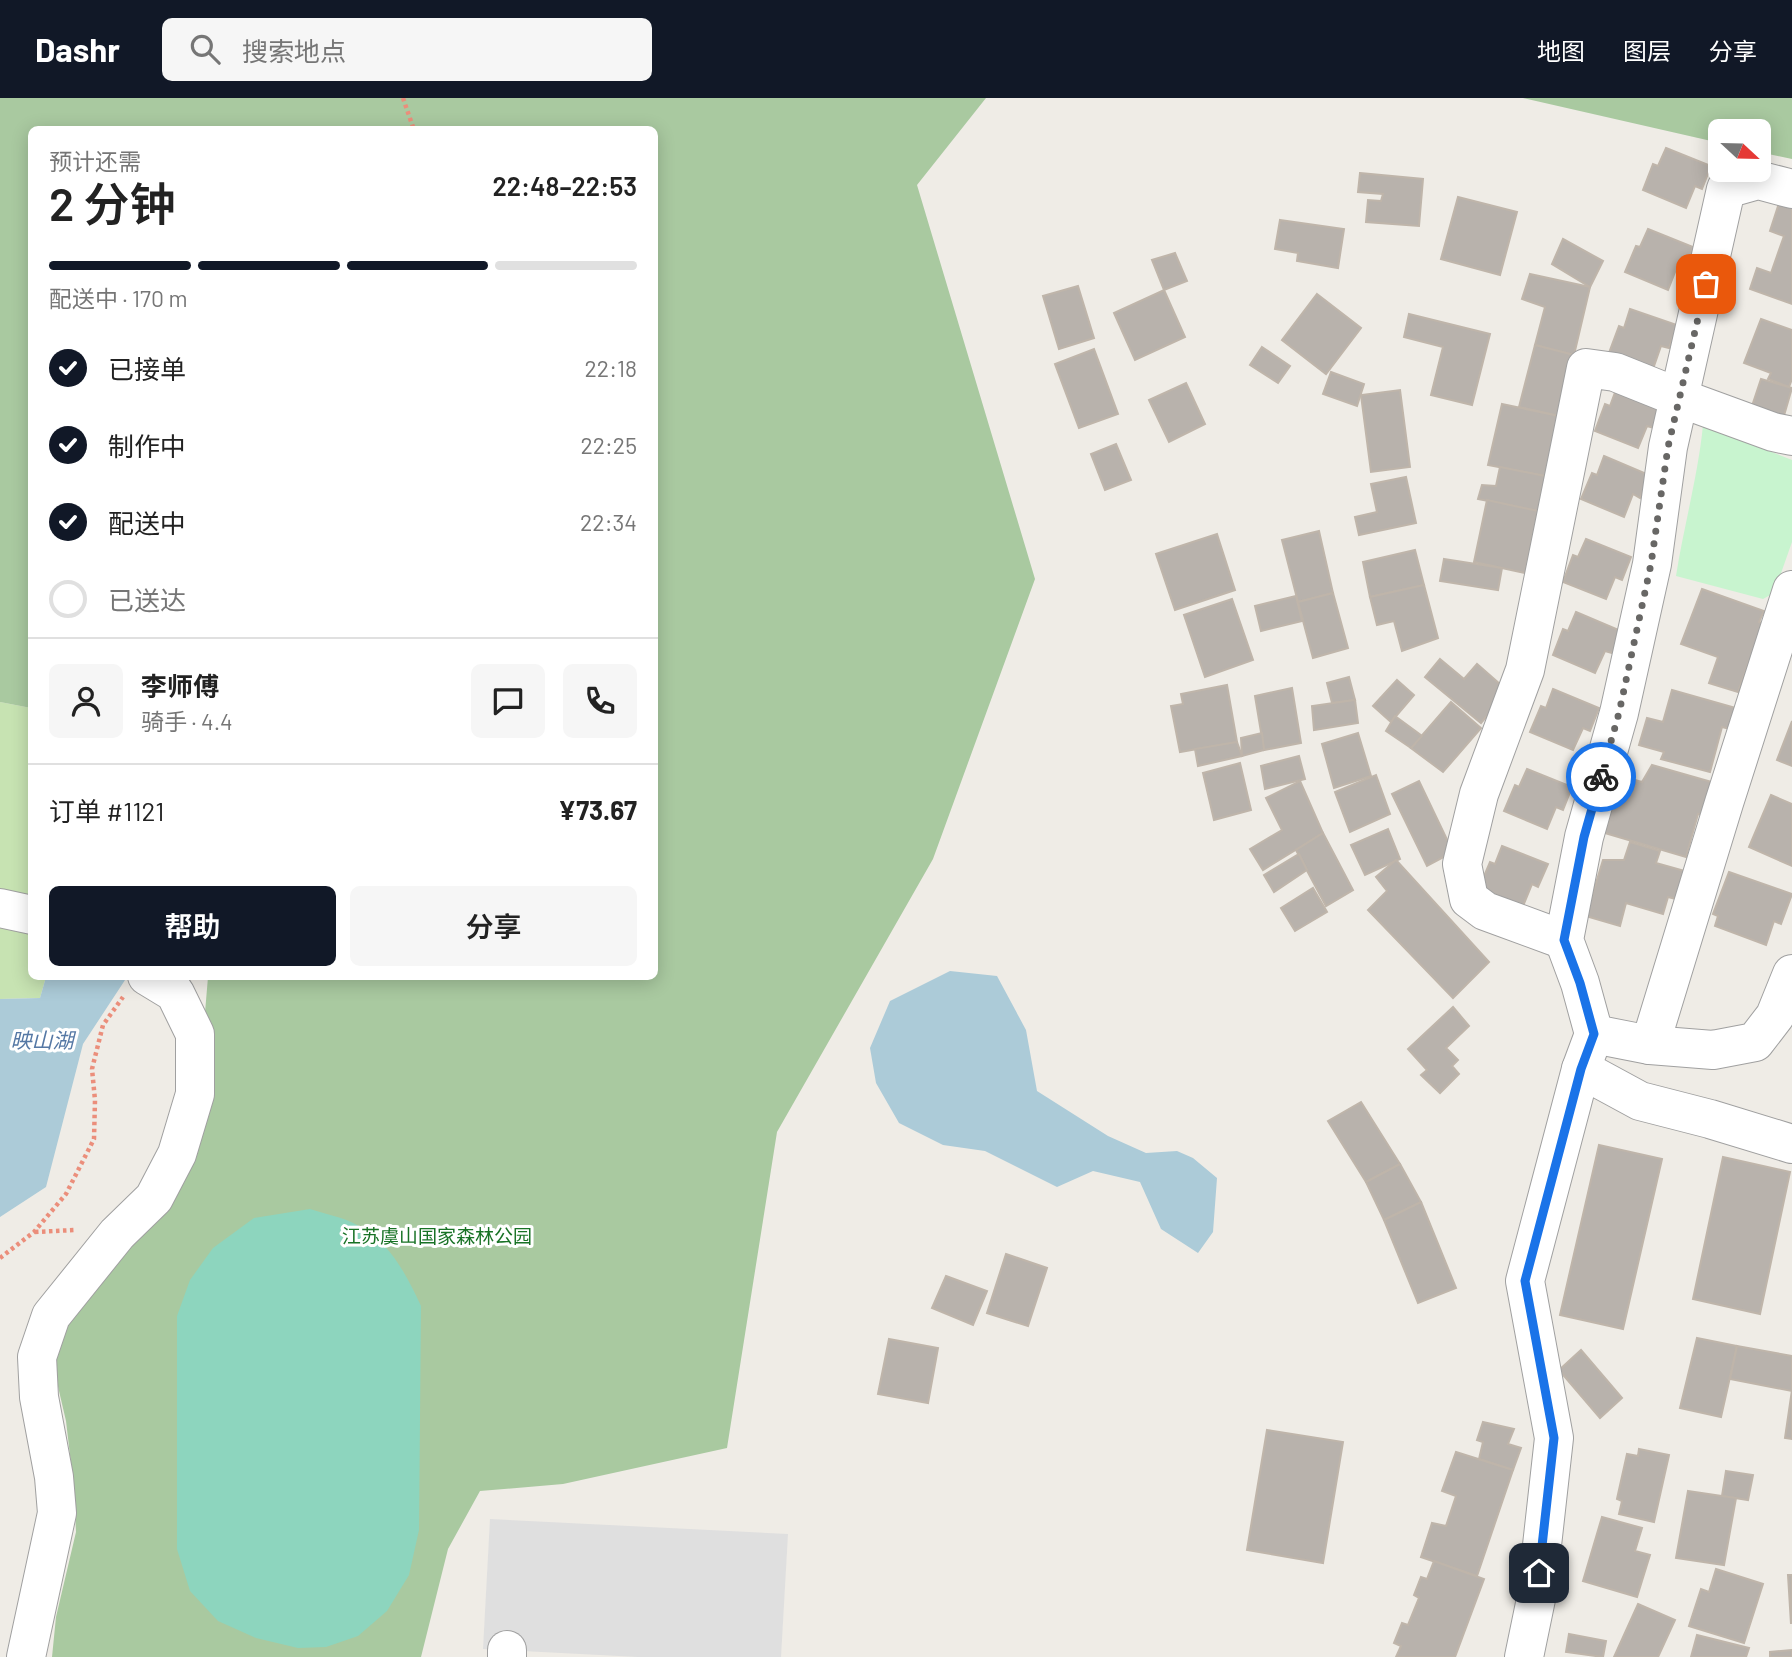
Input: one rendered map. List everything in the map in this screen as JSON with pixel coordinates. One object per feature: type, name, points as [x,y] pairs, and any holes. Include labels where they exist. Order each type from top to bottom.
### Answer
[{"type":"lane","points":[[1524,1657],[1536,1600],[1554,1438],[1525,1281],[1581,1069],[1594,1034],[1580,983],[1564,940],[1584,837],[1619,713],[1646,591],[1668,447],[1726,189],[1758,180],[1792,190]]},
{"type":"lane","points":[[1564,940],[1485,911],[1469,899],[1462,864],[1479,794],[1525,670],[1586,368],[1615,372],[1773,432],[1792,436]]},
{"type":"lane","points":[[1650,1045],[1792,590]]},
{"type":"lane","points":[[0,908],[28,914]]},
{"type":"lane","points":[[1594,1034],[1650,1045],[1713,1050],[1755,1042],[1775,1016],[1792,974]]},
{"type":"lane","points":[[26,1657],[57,1513],[54,1477],[39,1396],[37,1357],[51,1316],[117,1234],[154,1198],[177,1154],[195,1094],[195,1034],[175,993],[135,986]]},
{"type":"lane","points":[[1581,1069],[1640,1101],[1792,1144]]},
{"type":"path","points":[[403,98],[413,126]]},
{"type":"path","points":[[0,1258],[34,1232],[66,1194],[94,1139],[95,1100],[92,1069],[103,1026],[135,986]]},
{"type":"green space","name":"江苏虞山国家森林公园","points":[[0,98],[986,98],[917,185],[1035,579],[933,859],[777,1132],[727,1448],[563,1484],[480,1491],[448,1549],[421,1657],[52,1657],[56,1617],[76,1532],[66,1421],[53,1365],[70,1310],[194,1143],[208,980],[658,980],[658,126],[28,126],[28,707],[0,702]]},
{"type":"green space","points":[[1523,98],[1792,98],[1792,159],[1771,155],[1771,119],[1708,119],[1708,140]]},
{"type":"green space","points":[[1703,425],[1792,460],[1792,542],[1774,593],[1763,599],[1676,576]]},
{"type":"green space","points":[[0,702],[28,707],[28,980],[45,980],[40,998],[0,999]]},
{"type":"green space","points":[[310,1209],[352,1222],[379,1240],[403,1271],[421,1306],[419,1530],[409,1575],[387,1611],[358,1636],[326,1647],[298,1648],[256,1638],[218,1621],[190,1591],[177,1549],[177,1316],[190,1280],[213,1248],[254,1218]]},
{"type":"shaded area","points":[[490,1519],[788,1534],[781,1657],[638,1657],[483,1649]]},
{"type":"water","points":[[950,971],[997,976],[1026,1030],[1037,1091],[1108,1136],[1146,1153],[1177,1151],[1193,1158],[1217,1178],[1213,1232],[1198,1253],[1161,1229],[1140,1182],[1093,1171],[1057,1187],[985,1151],[943,1145],[899,1123],[876,1083],[870,1048],[890,1001]]},
{"type":"water","name":"映山湖","points":[[45,980],[125,980],[83,1044],[46,1187],[0,1217],[0,999],[40,998]]},
{"type":"building","points":[[1666,148],[1708,165],[1708,174],[1702,189],[1695,186],[1686,208],[1643,190],[1653,164],[1658,166]]},
{"type":"building","points":[[1360,173],[1423,179],[1419,226],[1366,222],[1368,200],[1381,201],[1383,194],[1358,192]]},
{"type":"building","points":[[1458,197],[1517,212],[1500,275],[1441,259]]},
{"type":"building","points":[[1780,200],[1792,204],[1792,304],[1750,289],[1757,268],[1771,273],[1784,236],[1770,231]]},
{"type":"building","points":[[1280,220],[1344,229],[1338,268],[1297,261],[1298,253],[1275,249]]},
{"type":"building","points":[[1648,229],[1693,247],[1684,270],[1677,267],[1668,290],[1625,272],[1636,246],[1640,247]]},
{"type":"building","points":[[1563,239],[1603,261],[1590,287],[1552,264]]},
{"type":"building","points":[[1175,253],[1187,281],[1164,290],[1152,260]]},
{"type":"building","points":[[1530,274],[1590,287],[1574,355],[1535,345],[1545,307],[1522,299]]},
{"type":"building","points":[[1078,286],[1094,338],[1059,349],[1043,296]]},
{"type":"building","points":[[1164,290],[1185,337],[1135,360],[1114,313]]},
{"type":"building","points":[[1317,294],[1361,328],[1326,374],[1282,340]]},
{"type":"building","points":[[1630,309],[1677,325],[1669,348],[1661,346],[1653,369],[1609,353],[1619,326],[1624,328]]},
{"type":"building","points":[[1409,314],[1490,334],[1472,405],[1431,395],[1443,347],[1404,337]]},
{"type":"building","points":[[1761,319],[1792,330],[1792,379],[1789,387],[1768,379],[1771,373],[1744,363]]},
{"type":"building","points":[[1535,345],[1574,355],[1559,416],[1519,407]]},
{"type":"building","points":[[1262,347],[1290,366],[1278,383],[1250,365]]},
{"type":"building","points":[[1094,349],[1118,414],[1079,428],[1055,364]]},
{"type":"building","points":[[1331,372],[1364,384],[1357,406],[1323,394]]},
{"type":"building","points":[[1761,379],[1792,388],[1783,419],[1751,409]]},
{"type":"building","points":[[1186,383],[1205,424],[1169,442],[1149,400]]},
{"type":"building","points":[[1617,387],[1663,405],[1654,428],[1647,426],[1638,448],[1595,431],[1605,404],[1610,406]]},
{"type":"building","points":[[1400,390],[1410,467],[1371,472],[1361,395]]},
{"type":"building","points":[[1502,404],[1559,416],[1545,476],[1488,465]]},
{"type":"building","points":[[1116,444],[1131,480],[1105,490],[1091,454]]},
{"type":"building","points":[[1604,456],[1649,475],[1640,498],[1633,494],[1624,517],[1581,499],[1592,473],[1597,475]]},
{"type":"building","points":[[1500,467],[1545,476],[1538,511],[1478,499],[1482,485],[1496,486]]},
{"type":"building","points":[[1406,477],[1416,523],[1359,535],[1355,517],[1377,512],[1371,484]]},
{"type":"building","points":[[1487,500],[1538,511],[1525,573],[1474,562]]},
{"type":"building","points":[[1319,531],[1333,593],[1298,602],[1282,540]]},
{"type":"building","points":[[1217,534],[1235,590],[1175,610],[1156,554]]},
{"type":"building","points":[[1586,539],[1631,557],[1622,580],[1615,577],[1606,599],[1563,582],[1573,555],[1578,557]]},
{"type":"building","points":[[1415,550],[1424,585],[1370,597],[1363,562]]},
{"type":"building","points":[[1444,559],[1502,568],[1498,590],[1440,581]]},
{"type":"building","points":[[1424,585],[1438,638],[1402,651],[1394,621],[1377,625],[1370,597]]},
{"type":"building","points":[[1702,589],[1764,611],[1759,622],[1770,626],[1756,663],[1749,661],[1738,692],[1709,683],[1718,657],[1681,644]]},
{"type":"building","points":[[1333,593],[1348,648],[1313,658],[1298,602]]},
{"type":"building","points":[[1296,596],[1302,621],[1261,631],[1255,606]]},
{"type":"building","points":[[1232,599],[1253,660],[1205,677],[1184,615]]},
{"type":"building","points":[[1576,612],[1621,631],[1612,653],[1605,651],[1595,673],[1553,655],[1563,629],[1568,631]]},
{"type":"building","points":[[1440,659],[1464,679],[1477,664],[1508,691],[1481,723],[1425,677]]},
{"type":"building","points":[[1349,677],[1355,700],[1332,703],[1327,683]]},
{"type":"building","points":[[1397,680],[1414,695],[1391,722],[1373,706]]},
{"type":"building","points":[[1227,685],[1237,742],[1180,752],[1171,706],[1183,704],[1181,694]]},
{"type":"building","points":[[1292,688],[1301,743],[1264,750],[1255,696]]},
{"type":"building","points":[[1553,689],[1599,708],[1590,731],[1583,728],[1573,750],[1530,732],[1541,706],[1546,708]]},
{"type":"building","points":[[1672,690],[1739,709],[1734,730],[1722,727],[1710,772],[1661,759],[1664,752],[1639,745],[1647,718],[1663,722]]},
{"type":"building","points":[[1355,700],[1358,723],[1314,730],[1312,706]]},
{"type":"building","points":[[1451,702],[1481,728],[1443,772],[1411,748]]},
{"type":"building","points":[[1395,716],[1422,736],[1411,748],[1386,731]]},
{"type":"building","points":[[1792,721],[1792,766],[1777,760]]},
{"type":"building","points":[[1262,733],[1264,750],[1242,756],[1241,738]]},
{"type":"building","points":[[1358,733],[1371,776],[1334,788],[1322,744]]},
{"type":"building","points":[[1237,742],[1242,756],[1198,766],[1195,749]]},
{"type":"building","points":[[1299,756],[1305,779],[1265,789],[1261,766]]},
{"type":"building","points":[[1240,763],[1251,810],[1214,820],[1203,773]]},
{"type":"building","points":[[1652,765],[1715,783],[1706,816],[1698,814],[1686,857],[1605,833],[1621,776],[1642,782]]},
{"type":"building","points":[[1527,769],[1572,787],[1563,810],[1556,807],[1547,829],[1504,811],[1515,785],[1519,787]]},
{"type":"building","points":[[1376,775],[1390,814],[1350,832],[1335,792]]},
{"type":"building","points":[[1300,781],[1323,833],[1263,870],[1250,849],[1282,830],[1266,798]]},
{"type":"building","points":[[1419,781],[1453,852],[1427,866],[1392,794]]},
{"type":"building","points":[[1771,795],[1792,804],[1792,866],[1749,847]]},
{"type":"building","points":[[1388,829],[1400,859],[1365,875],[1351,845]]},
{"type":"building","points":[[1323,833],[1353,890],[1326,906],[1296,850]]},
{"type":"building","points":[[1630,842],[1660,851],[1656,863],[1688,872],[1680,900],[1668,897],[1663,914],[1626,903],[1620,926],[1586,916],[1603,860],[1624,860]]},
{"type":"building","points":[[1502,846],[1548,864],[1538,887],[1532,884],[1523,906],[1479,888],[1490,862],[1495,864]]},
{"type":"building","points":[[1299,854],[1307,870],[1274,892],[1264,875]]},
{"type":"building","points":[[1396,860],[1489,962],[1453,998],[1368,910],[1387,891],[1376,877]]},
{"type":"building","points":[[1729,872],[1792,894],[1781,924],[1774,921],[1766,945],[1715,926],[1718,916],[1713,914]]},
{"type":"building","points":[[1313,888],[1327,912],[1295,931],[1281,908]]},
{"type":"building","points":[[1453,1007],[1469,1026],[1446,1048],[1458,1060],[1452,1066],[1459,1074],[1440,1093],[1421,1075],[1427,1070],[1408,1049]]},
{"type":"building","points":[[1361,1102],[1400,1164],[1366,1182],[1328,1121]]},
{"type":"building","points":[[1599,1145],[1662,1159],[1623,1329],[1560,1315]]},
{"type":"building","points":[[1723,1157],[1790,1172],[1760,1314],[1693,1299]]},
{"type":"building","points":[[1400,1164],[1421,1202],[1384,1220],[1366,1182]]},
{"type":"building","points":[[1421,1202],[1456,1288],[1418,1303],[1384,1220]]},
{"type":"building","points":[[1006,1254],[1047,1268],[1028,1326],[987,1313]]},
{"type":"building","points":[[946,1276],[987,1291],[973,1325],[932,1308]]},
{"type":"building","points":[[1697,1338],[1737,1346],[1721,1417],[1680,1408]]},
{"type":"building","points":[[889,1339],[938,1348],[928,1403],[878,1394]]},
{"type":"building","points":[[1737,1346],[1792,1356],[1792,1391],[1730,1379]]},
{"type":"building","points":[[1581,1350],[1622,1398],[1600,1418],[1559,1370]]},
{"type":"building","points":[[1792,1390],[1792,1439],[1785,1438]]},
{"type":"building","points":[[1483,1422],[1514,1429],[1508,1444],[1521,1448],[1513,1470],[1479,1459],[1483,1442],[1477,1440]]},
{"type":"building","points":[[1267,1430],[1343,1442],[1323,1563],[1247,1550]]},
{"type":"building","points":[[1639,1449],[1669,1455],[1654,1522],[1619,1514],[1622,1501],[1617,1499],[1627,1454],[1638,1456]]},
{"type":"building","points":[[1456,1452],[1513,1470],[1477,1576],[1421,1557],[1432,1523],[1446,1526],[1456,1496],[1442,1491]]},
{"type":"building","points":[[1726,1471],[1753,1475],[1748,1500],[1722,1496]]},
{"type":"building","points":[[1688,1491],[1736,1498],[1724,1565],[1676,1558]]},
{"type":"building","points":[[1602,1517],[1642,1528],[1635,1551],[1650,1555],[1637,1597],[1583,1581]]},
{"type":"building","points":[[1434,1561],[1484,1579],[1455,1657],[1396,1657],[1401,1646],[1394,1643],[1402,1623],[1408,1625],[1419,1598],[1414,1595],[1421,1577],[1427,1579]]},
{"type":"building","points":[[1716,1569],[1763,1584],[1744,1643],[1689,1626],[1701,1589],[1709,1592]]},
{"type":"building","points":[[1788,1575],[1792,1575],[1791,1624]]},
{"type":"building","points":[[1638,1604],[1675,1620],[1658,1657],[1614,1657]]},
{"type":"building","points":[[1569,1634],[1606,1641],[1603,1657],[1566,1652]]},
{"type":"building","points":[[1697,1635],[1749,1648],[1746,1657],[1691,1657]]},
{"type":"building","points":[[1792,1650],[1792,1657],[1770,1657],[1770,1652]]},
{"type":"way so far","points":[[1601,777],[1619,713],[1651,564],[1668,447],[1706,284]]},
{"type":"route","points":[[1539,1573],[1554,1438],[1525,1281],[1581,1069],[1594,1034],[1580,983],[1564,940],[1584,837],[1601,777]]}]
